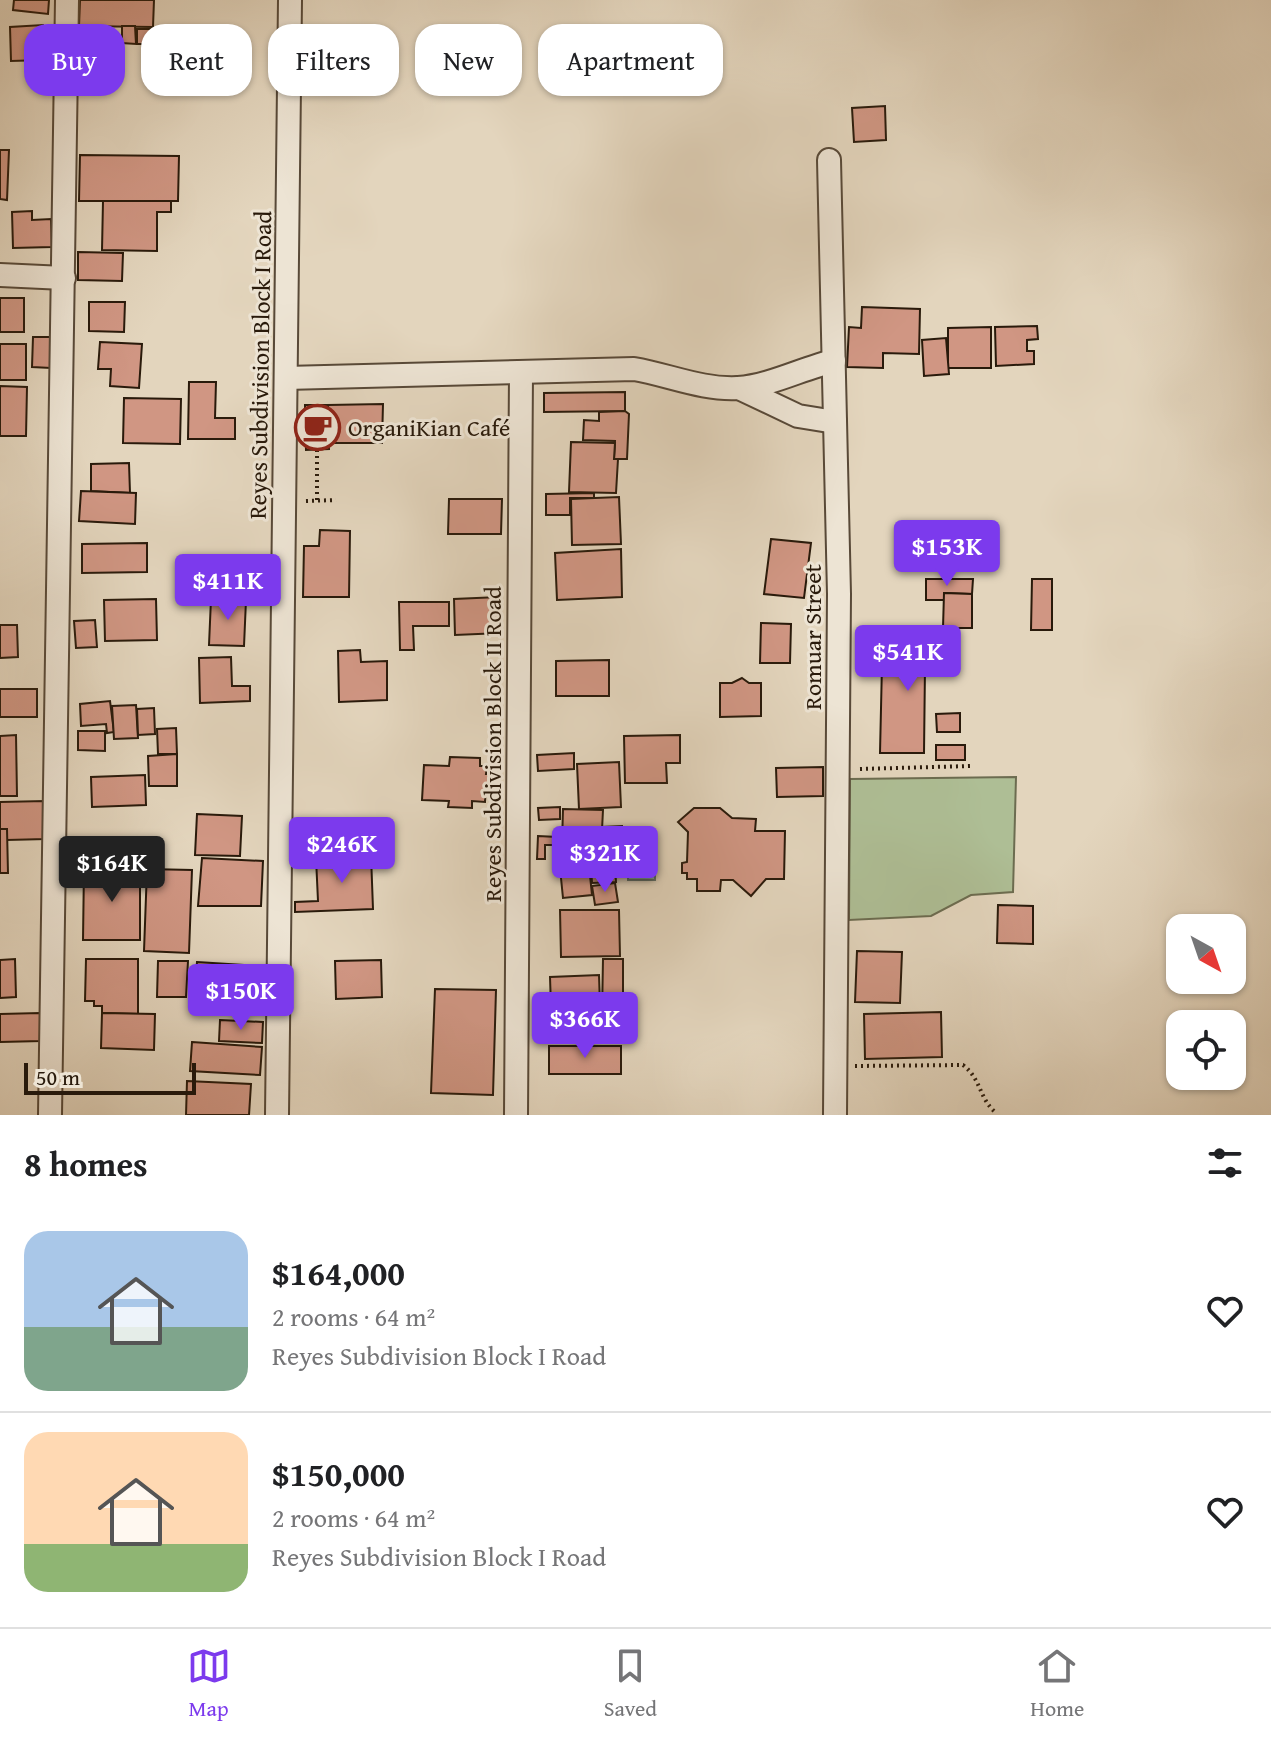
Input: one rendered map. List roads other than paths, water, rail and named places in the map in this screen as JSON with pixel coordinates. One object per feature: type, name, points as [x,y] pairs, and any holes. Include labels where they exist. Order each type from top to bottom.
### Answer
[{"type":"street","points":[[50,1115],[67,0]]},
{"type":"street","name":"Reyes Subdivision Block I Road","points":[[277,1115],[290,0]]},
{"type":"street","name":"Romuar Street","points":[[829,160],[839,594],[835,1115]]},
{"type":"street","points":[[0,275],[64,278]]},
{"type":"street","points":[[286,378],[634,369],[666,374],[697,385],[739,388],[834,361]]},
{"type":"street","name":"Reyes Subdivision Block II Road","points":[[516,1115],[521,373]]},
{"type":"street","points":[[739,388],[798,416],[835,422]]},
{"type":"water","points":[[628,833],[655,833],[655,880],[628,880]]},
{"type":"place","name":"OrganiKian Café","points":[[317,427]]}]
